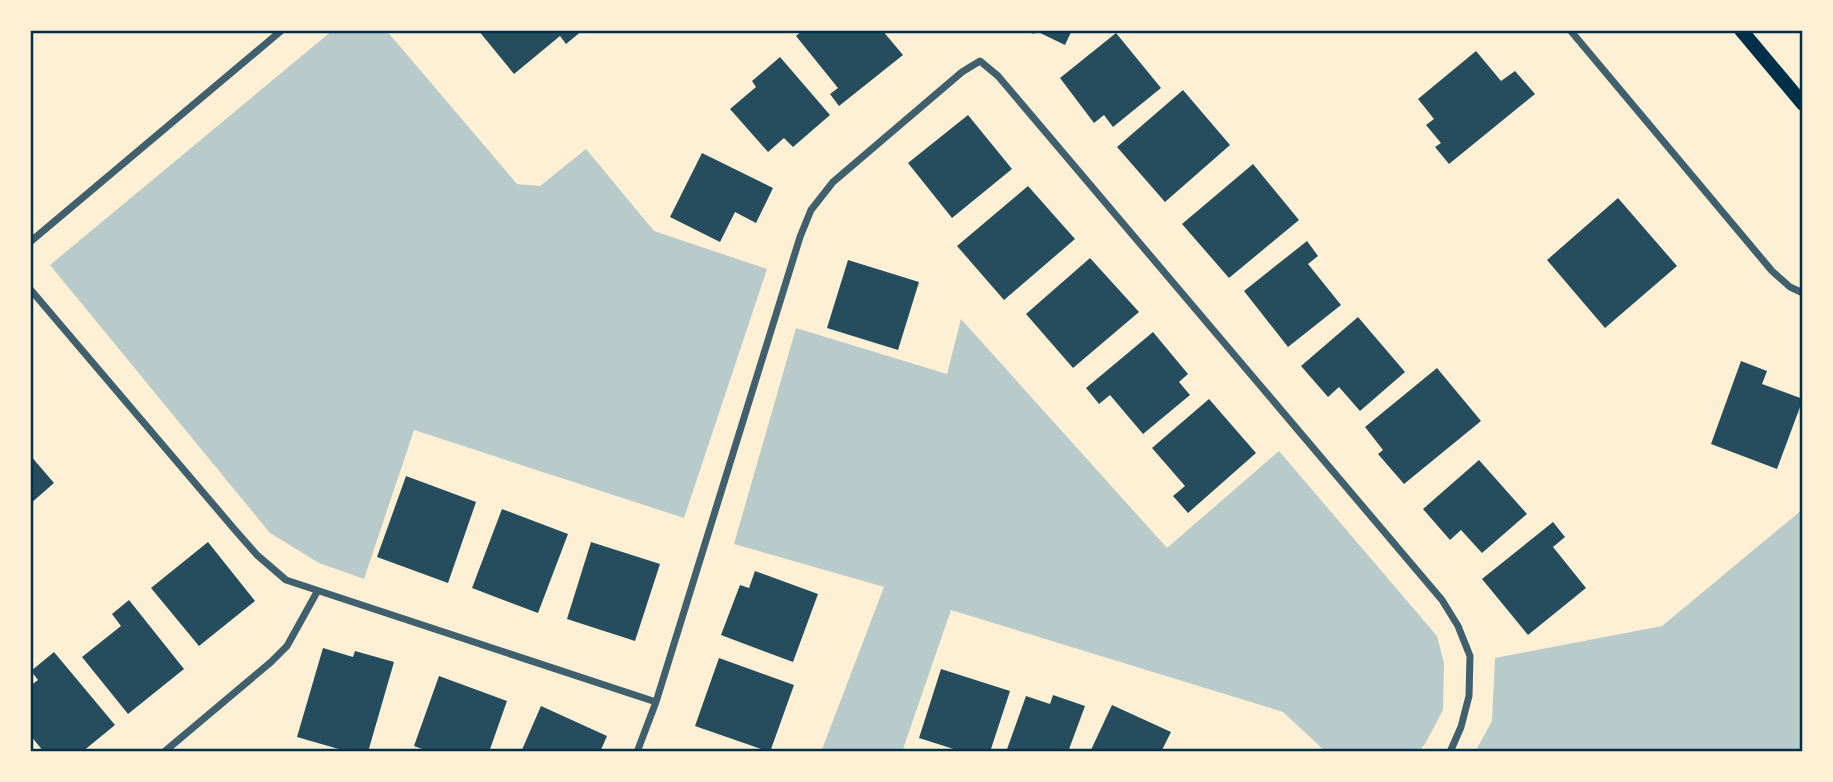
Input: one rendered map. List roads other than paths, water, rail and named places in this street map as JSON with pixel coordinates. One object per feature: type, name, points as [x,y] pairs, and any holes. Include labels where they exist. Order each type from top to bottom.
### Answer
[{"type":"main road","points":[[1741,30],[1803,104]]},
{"type":"street","points":[[30,242],[282,30]]},
{"type":"street","points":[[1570,30],[1772,271],[1790,287],[1803,293]]},
{"type":"street","points":[[637,752],[656,702],[800,237],[811,210],[833,182],[962,72],[980,61],[998,76],[1442,600],[1458,626],[1470,656],[1469,696],[1461,727],[1450,752]]},
{"type":"street","points":[[30,289],[257,555],[286,580],[656,702]]},
{"type":"street","points":[[164,752],[287,646],[317,592]]}]
